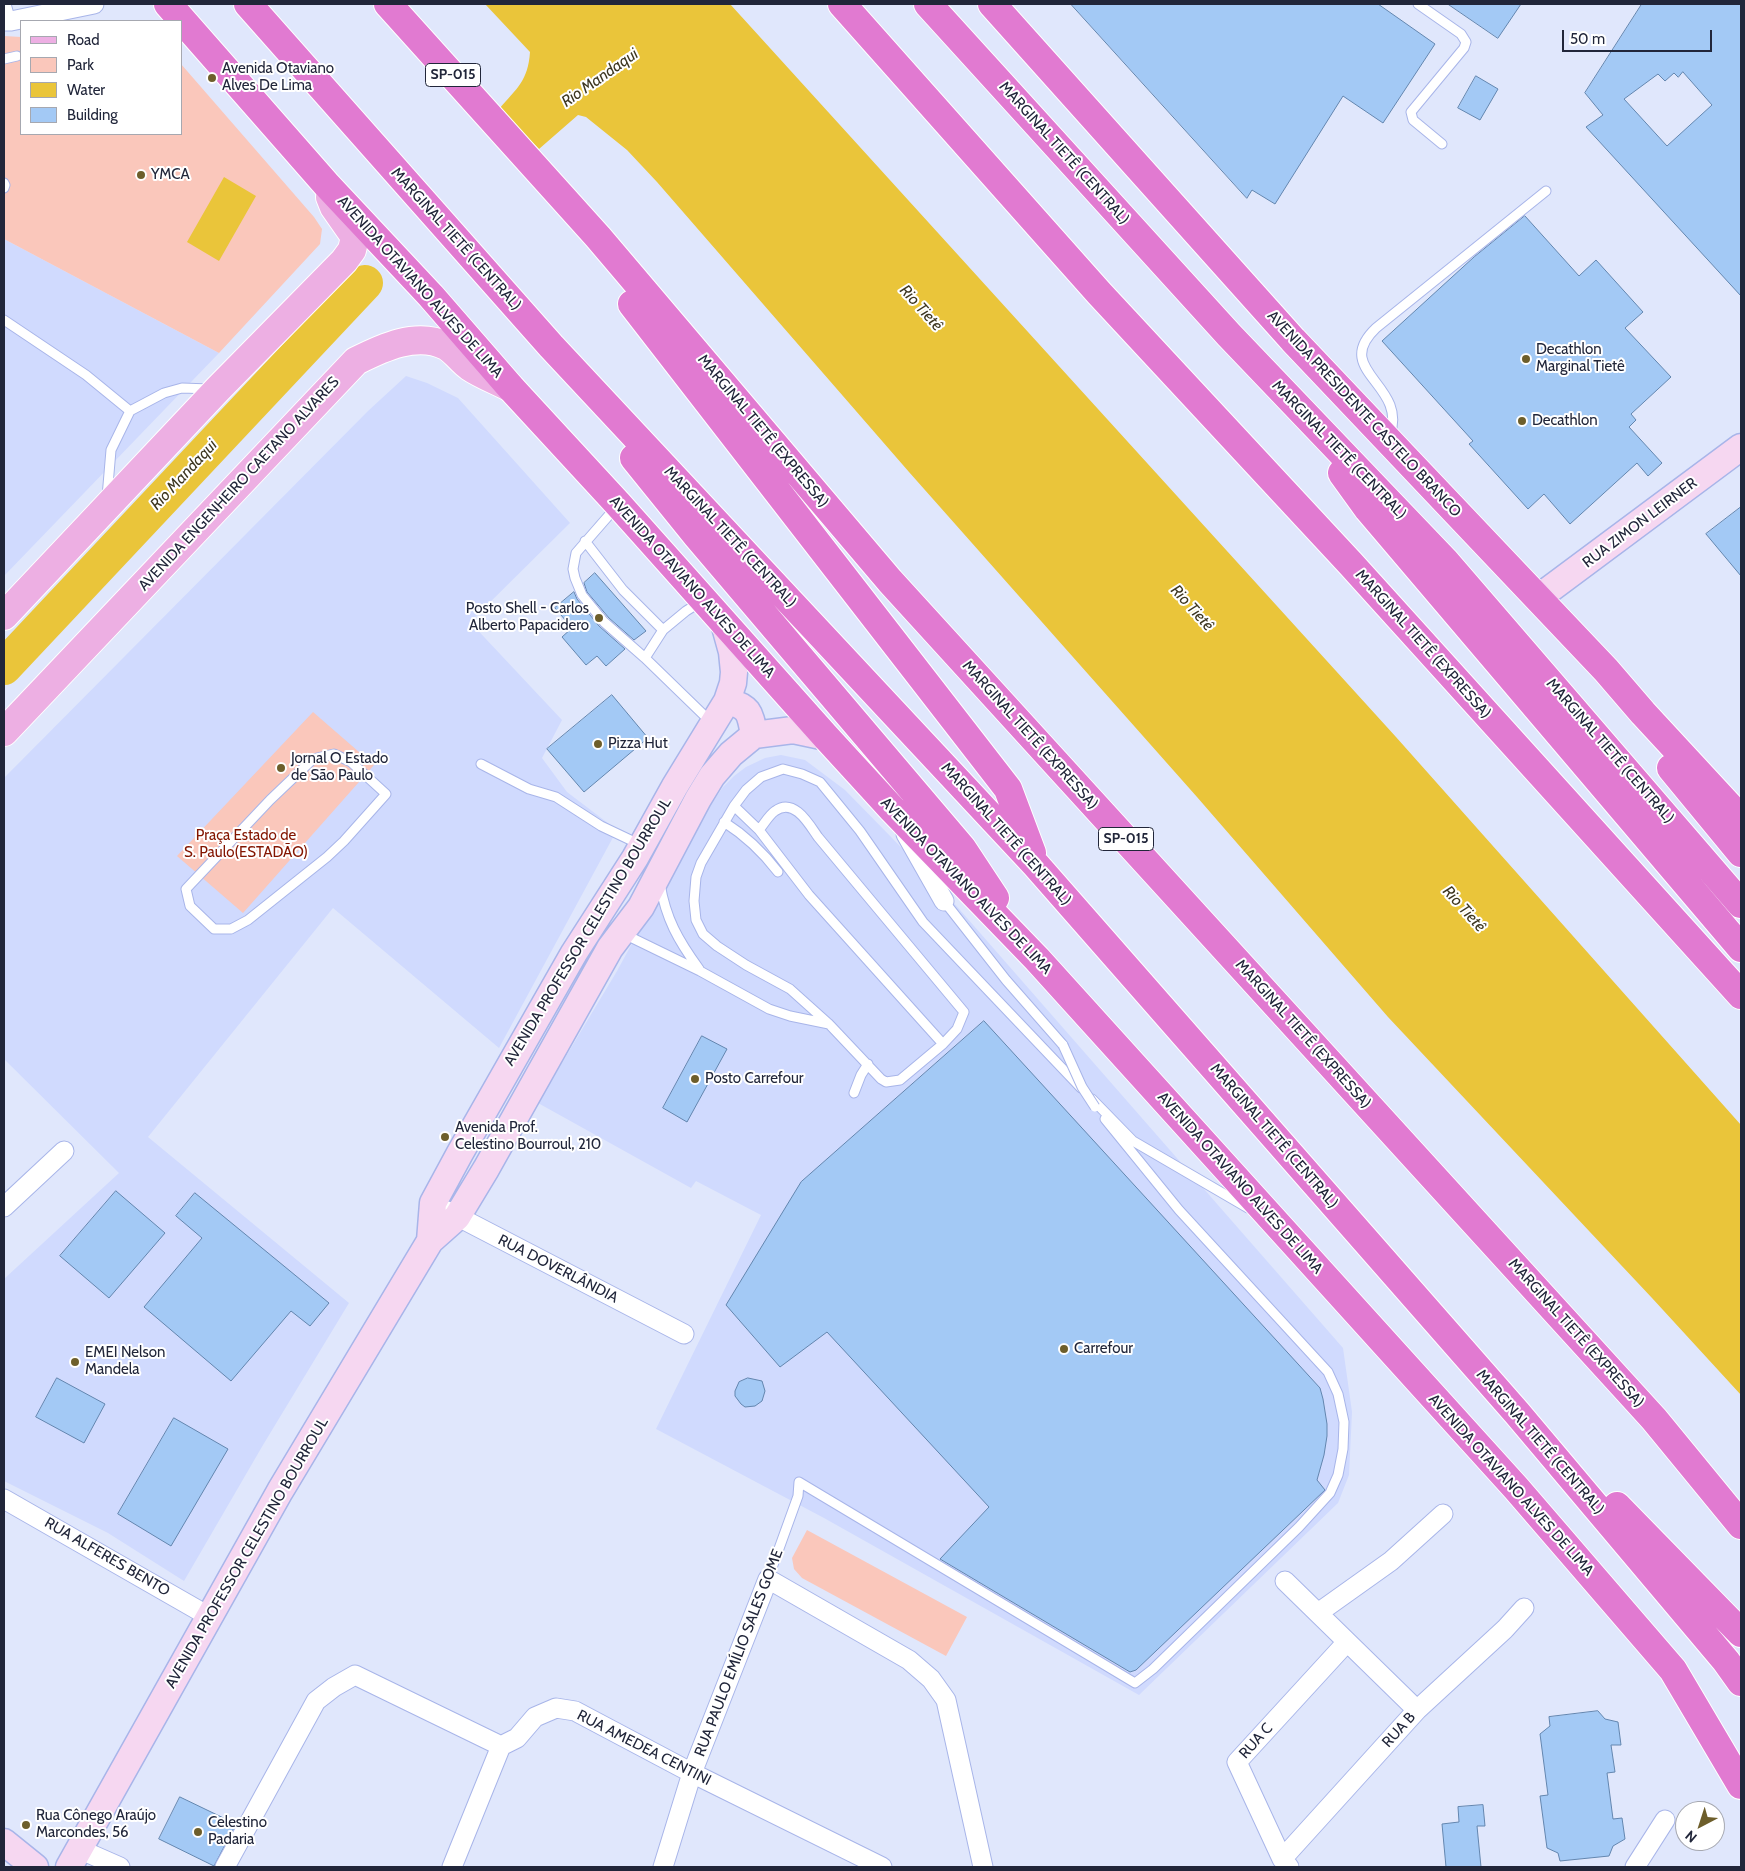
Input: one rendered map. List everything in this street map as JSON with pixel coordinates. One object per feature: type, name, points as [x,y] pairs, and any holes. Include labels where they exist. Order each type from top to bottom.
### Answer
[{"type":"highway","name":"AVENIDA OTAVIANO ALVES DE LIMA","points":[[168,4],[326,184],[431,296],[826,737],[892,809],[1037,959],[1516,1488],[1673,1670],[1741,1784]]},
{"type":"highway","name":"MARGINAL TIETÊ (CENTRAL)","points":[[248,4],[552,346],[1036,865],[1516,1413],[1713,1646],[1741,1682]]},
{"type":"highway","name":"MARGINAL TIETÊ (EXPRESSA)","points":[[388,4],[598,237],[890,581],[1654,1419],[1741,1525]]},
{"type":"highway","name":"MARGINAL TIETÊ (EXPRESSA)","points":[[842,4],[1099,294],[1356,570],[1741,995]]},
{"type":"highway","name":"MARGINAL TIETÊ (CENTRAL)","points":[[928,4],[1229,335],[1445,561],[1741,904]]},
{"type":"highway","name":"AVENIDA PRESIDENTE CASTELO BRANCO","points":[[992,4],[1293,340],[1606,670],[1741,819]]},
{"type":"highway","points":[[598,237],[611,277],[1008,789],[1036,865]]},
{"type":"highway","points":[[552,346],[619,438],[697,536],[962,848],[1037,959]]},
{"type":"highway","points":[[1328,437],[1335,460],[1347,481],[1368,509],[1741,948]]},
{"type":"highway","points":[[1606,670],[1623,712],[1741,853]]},
{"type":"highway","points":[[1516,1413],[1606,1496],[1741,1633]]},
{"type":"highway","points":[[1673,1670],[1741,1753]]},
{"type":"main road","points":[[4,616],[218,389],[339,266],[352,250],[355,237],[334,207],[326,184]]},
{"type":"main road","name":"AVENIDA ENGENHEIRO CAETANO ALVARES","points":[[4,732],[356,360],[383,348],[417,340],[432,342],[446,347],[470,367],[512,388]]},
{"type":"main road","name":"RUA ZIMON LEIRNER","points":[[1538,598],[1741,448]]},
{"type":"main road","name":"AVENIDA PROFESSOR CELESTINO BOURROUL","points":[[430,1241],[433,1203],[460,1152],[574,953],[638,852],[712,723],[727,701],[733,683],[734,672],[732,652],[724,622]]},
{"type":"main road","points":[[727,701],[741,704],[746,709],[752,720],[754,735],[792,730],[826,737]]},
{"type":"main road","name":"AVENIDA PROFESSOR CELESTINO BOURROUL","points":[[74,1858],[280,1491],[430,1241],[457,1217],[486,1169],[610,948],[649,891],[698,798],[712,776],[731,754],[754,735]]},
{"type":"main road","points":[[638,852],[629,875],[633,889],[638,894],[649,891]]},
{"type":"main road","points":[[598,913],[617,914],[649,891]]},
{"type":"main road","points":[[574,953],[621,932]]},
{"type":"main road","points":[[4,1842],[35,1867]]},
{"type":"street","points":[[7,15],[36,4]]},
{"type":"street","points":[[7,15],[94,4]]},
{"type":"street","points":[[892,809],[944,901]]},
{"type":"street","points":[[4,1206],[64,1151]]},
{"type":"street","name":"RUA DOVERLÂNDIA","points":[[433,1203],[684,1334]]},
{"type":"street","name":"RUA ALFERES BENTO","points":[[4,1499],[210,1617]]},
{"type":"street","points":[[1318,1613],[1391,1561],[1443,1514]]},
{"type":"street","points":[[768,1579],[909,1660],[931,1679],[946,1700],[983,1867]]},
{"type":"street","name":"RUA PAULO EMÍLIO SALES GOME","points":[[663,1867],[692,1773],[768,1579]]},
{"type":"street","points":[[1285,1581],[1417,1710]]},
{"type":"street","name":"RUA B","points":[[1285,1863],[1417,1710],[1505,1629],[1524,1608]]},
{"type":"street","name":"RUA C","points":[[1285,1863],[1237,1762],[1347,1642]]},
{"type":"street","points":[[225,1867],[316,1701],[334,1687],[355,1675],[501,1746],[452,1867]]},
{"type":"street","name":"RUA AMEDEA CENTINI","points":[[501,1746],[517,1738],[535,1716],[556,1708],[575,1711],[692,1773],[876,1866]]},
{"type":"street","points":[[1635,1867],[1665,1820]]},
{"type":"street","points":[[74,1858],[120,1867]]},
{"type":"lane","points":[[1418,4],[1461,34],[1466,42],[1464,48],[1411,112],[1413,120],[1442,144]]},
{"type":"lane","points":[[4,59],[18,56]]},
{"type":"lane","points":[[4,183],[4,188]]},
{"type":"lane","points":[[1388,440],[1393,427],[1394,415],[1390,403],[1366,369],[1361,353],[1362,343],[1376,328],[1546,191]]},
{"type":"lane","points":[[4,320],[86,375],[130,411]]},
{"type":"lane","points":[[106,507],[110,450],[130,411],[164,393],[182,388],[218,389]]},
{"type":"lane","points":[[618,504],[576,553],[573,569],[582,595],[604,622],[645,658],[712,723]]},
{"type":"lane","points":[[585,541],[623,590],[663,630]]},
{"type":"lane","points":[[645,658],[663,630],[686,611],[704,600]]},
{"type":"lane","points":[[334,754],[351,762],[386,794],[327,857],[248,920],[231,929],[214,928],[190,906],[186,889],[194,879],[270,800],[313,759],[334,754]]},
{"type":"lane","points":[[481,764],[529,789],[556,797],[638,852]]},
{"type":"lane","points":[[759,830],[773,812],[781,807],[789,807],[801,813],[964,1012],[957,1029],[943,1044],[900,1080],[886,1082],[881,1079],[829,1024],[790,989],[746,965],[717,946],[703,934],[696,920],[694,902],[696,877],[701,863],[724,822],[746,790],[761,777],[783,769],[802,774],[820,782],[860,831],[924,922],[1133,1141],[1278,1225]]},
{"type":"lane","points":[[734,806],[759,830],[822,910],[943,1044]]},
{"type":"lane","points":[[724,822],[749,840],[766,856],[778,872]]},
{"type":"lane","points":[[649,891],[663,899],[674,931],[700,971]]},
{"type":"lane","name":"RUA PAULO EMÍLIO SALES GOME","points":[[768,1579],[798,1496],[799,1482],[1135,1683],[1153,1669],[1299,1527],[1330,1493],[1338,1474],[1343,1449],[1344,1422],[1338,1394],[1328,1372],[1179,1210],[1095,1107],[1082,1087],[1063,1044],[1006,980],[944,901]]},
{"type":"lane","points":[[621,932],[700,971],[769,1009],[790,1016],[829,1024]]},
{"type":"lane","points":[[854,1093],[861,1075],[868,1064]]},
{"type":"shaded area","points":[[4,239],[219,353],[4,576]]},
{"type":"shaded area","name":"Jornal O Estado de São Paulo","points":[[406,376],[427,383],[458,398],[570,523],[470,622],[562,720],[542,758],[567,792],[617,830],[499,1048],[333,908],[148,1137],[349,1303],[184,1581],[108,1533],[4,1481],[4,1279],[119,1173],[4,1059],[4,778],[368,411]]},
{"type":"shaded area","points":[[781,755],[805,760],[845,790],[939,886],[1343,1348],[1352,1412],[1349,1475],[1338,1503],[1139,1695],[824,1518],[656,1429],[761,1215],[696,1181],[691,1188],[538,1103],[617,971],[672,870],[723,787],[746,767],[765,758]]},
{"type":"green space","name":"YMCA","points":[[4,36],[20,37],[20,135],[182,135],[182,65],[314,217],[322,229],[320,244],[219,353],[4,239]]},
{"type":"green space","name":"Praça Estado de S. Paulo(ESTADÃO)","points":[[313,712],[374,765],[243,913],[177,856]]},
{"type":"green space","points":[[807,1530],[967,1617],[946,1656],[802,1578],[794,1569],[792,1558]]},
{"type":"water","name":"Rio Tietê","points":[[485,4],[730,4],[1396,737],[1741,1125],[1741,1395],[1388,1017],[1197,797],[627,150],[586,117],[578,115],[539,149],[499,109],[524,77],[530,52]]},
{"type":"water","points":[[224,177],[256,196],[219,261],[187,242]]},
{"type":"building","points":[[1071,4],[1378,4],[1435,44],[1383,123],[1343,96],[1275,204],[1252,190],[1247,198]]},
{"type":"building","points":[[1448,4],[1521,4],[1498,38]]},
{"type":"building","points":[[1642,4],[1741,4],[1741,296],[1586,127],[1603,115],[1585,93]],"holes":[[[1683,72],[1712,105],[1667,146],[1624,99],[1658,74],[1665,81],[1674,73],[1678,77]]]},
{"type":"building","points":[[1476,76],[1498,89],[1480,120],[1458,108]]},
{"type":"building","name":"Decathlon Marginal Tietê","points":[[1525,216],[1579,276],[1596,260],[1643,312],[1625,328],[1671,377],[1631,414],[1636,420],[1629,427],[1662,463],[1648,476],[1637,463],[1570,524],[1544,494],[1528,509],[1469,444],[1473,441],[1382,341],[1474,257]]},
{"type":"building","points":[[1741,507],[1741,576],[1706,534]]},
{"type":"building","points":[[595,573],[646,631],[634,640],[609,618],[587,592],[584,583]]},
{"type":"building","points":[[574,592],[577,599],[599,626],[625,649],[606,666],[597,656],[586,665],[562,637],[572,628],[555,608]]},
{"type":"building","name":"Pizza Hut","points":[[612,695],[648,738],[584,792],[547,749]]},
{"type":"building","name":"Carrefour","points":[[984,1021],[1320,1388],[1323,1399],[1327,1436],[1317,1480],[1325,1490],[1136,1670],[1130,1672],[940,1559],[989,1507],[827,1332],[780,1367],[726,1305],[801,1182]]},
{"type":"building","name":"Posto Carrefour","points":[[702,1036],[727,1049],[687,1122],[663,1108]]},
{"type":"building","points":[[116,1191],[165,1233],[109,1298],[60,1256]]},
{"type":"building","points":[[195,1193],[329,1303],[310,1326],[291,1311],[231,1381],[144,1307],[202,1238],[176,1216]]},
{"type":"building","points":[[57,1378],[105,1404],[84,1443],[36,1417]]},
{"type":"building","points":[[748,1378],[762,1381],[765,1391],[762,1401],[755,1406],[745,1407],[735,1396],[735,1391],[739,1382]]},
{"type":"building","points":[[174,1418],[228,1449],[171,1546],[118,1514]]},
{"type":"building","points":[[1598,1711],[1605,1719],[1618,1722],[1621,1745],[1611,1745],[1615,1772],[1607,1773],[1613,1819],[1622,1818],[1625,1839],[1613,1846],[1609,1856],[1560,1861],[1558,1853],[1547,1848],[1540,1796],[1548,1795],[1540,1734],[1550,1726],[1549,1717]]},
{"type":"building","name":"Celestino Padaria","points":[[180,1797],[236,1824],[214,1866],[159,1839]]},
{"type":"building","points":[[1483,1805],[1485,1826],[1477,1826],[1481,1867],[1446,1867],[1442,1824],[1459,1822],[1458,1807]]},
{"type":"waterway","name":"Rio Mandaqui","points":[[4,667],[365,283]]},
{"type":"place","name":"Avenida Otaviano Alves De Lima","points":[[212,78]]},
{"type":"place","name":"YMCA","points":[[141,175]]},
{"type":"place","name":"Decathlon Marginal Tietê","points":[[1526,359]]},
{"type":"place","name":"Decathlon","points":[[1522,421]]},
{"type":"place","name":"Posto Shell - Carlos Alberto Papacidero","points":[[599,618]]},
{"type":"place","name":"Pizza Hut","points":[[598,744]]},
{"type":"place","name":"Jornal O Estado de São Paulo","points":[[281,768]]},
{"type":"place","name":"Posto Carrefour","points":[[695,1079]]},
{"type":"place","name":"Avenida Prof. Celestino Bourroul, 210","points":[[445,1137]]},
{"type":"place","name":"Carrefour","points":[[1064,1349]]},
{"type":"place","name":"EMEI Nelson Mandela","points":[[75,1362]]},
{"type":"place","name":"Rua Cônego Araújo Marcondes, 56","points":[[26,1825]]},
{"type":"place","name":"Celestino Padaria","points":[[198,1832]]}]
